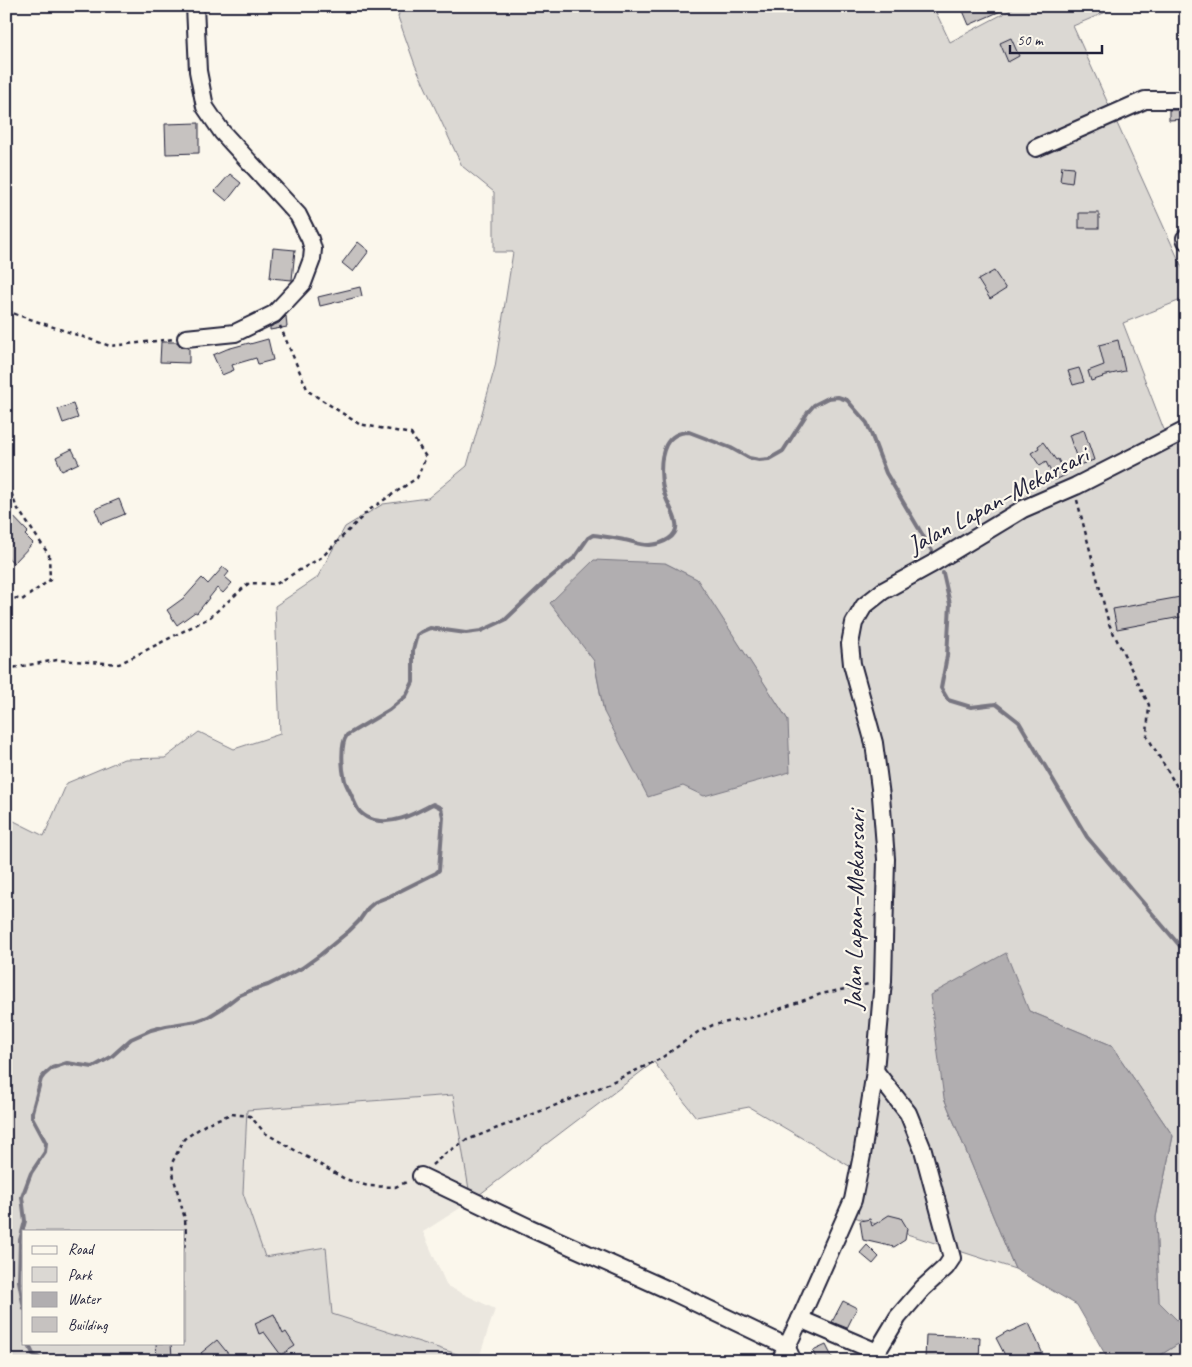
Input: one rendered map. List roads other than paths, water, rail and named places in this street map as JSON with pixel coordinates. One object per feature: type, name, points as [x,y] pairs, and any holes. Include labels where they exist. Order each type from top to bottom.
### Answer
[{"type":"street","points":[[186,338],[235,333],[274,314],[304,283],[313,249],[298,215],[222,132],[205,107],[198,71],[195,6]]},
{"type":"street","points":[[1036,148],[1145,100],[1186,100]]},
{"type":"street","name":"Jalan Lapan–Mekarsari","points":[[786,1356],[800,1319],[853,1200],[862,1155],[874,1071],[883,981],[885,841],[874,743],[852,664],[850,644],[854,623],[864,606],[883,591],[1022,510],[1076,486],[1186,430]]},
{"type":"street","points":[[800,1319],[878,1356],[898,1317],[923,1288],[946,1267],[952,1258],[923,1150],[908,1113],[874,1071]]},
{"type":"street","points":[[421,1176],[530,1228],[675,1293],[786,1356]]},
{"type":"water","points":[[594,560],[665,563],[697,579],[788,720],[790,772],[704,796],[683,786],[648,797],[604,712],[594,661],[550,603]]},
{"type":"water","points":[[1006,953],[1029,1011],[1111,1045],[1173,1136],[1156,1217],[1159,1302],[1186,1329],[1186,1339],[1151,1361],[1109,1361],[1077,1305],[1015,1269],[944,1098],[930,995]]},
{"type":"waterway","points":[[23,1230],[25,1221],[22,1197],[31,1173],[45,1152],[46,1143],[32,1117],[32,1112],[41,1079],[52,1068],[67,1063],[93,1067],[111,1057],[131,1039],[151,1030],[208,1017],[238,996],[268,985],[302,968],[349,931],[375,902],[439,870],[443,817],[441,808],[433,804],[398,820],[390,821],[374,820],[363,815],[358,809],[346,783],[343,770],[342,750],[347,735],[389,710],[406,696],[413,682],[413,650],[417,635],[421,632],[430,628],[466,633],[481,631],[505,620],[547,580],[574,558],[588,538],[593,535],[647,545],[669,539],[675,532],[676,523],[664,492],[661,464],[666,445],[670,439],[676,435],[689,432],[731,448],[749,458],[769,459],[783,451],[814,405],[828,398],[838,397],[847,400],[867,423],[886,473],[932,551]]},
{"type":"waterway","points":[[943,573],[950,604],[947,656],[941,688],[948,700],[971,707],[996,704],[1019,722],[1087,837],[1186,953]]},
{"type":"waterway","points":[[22,1232],[20,1240],[19,1281],[22,1298]]},
{"type":"waterway","points":[[28,1344],[33,1354],[44,1361]]}]
